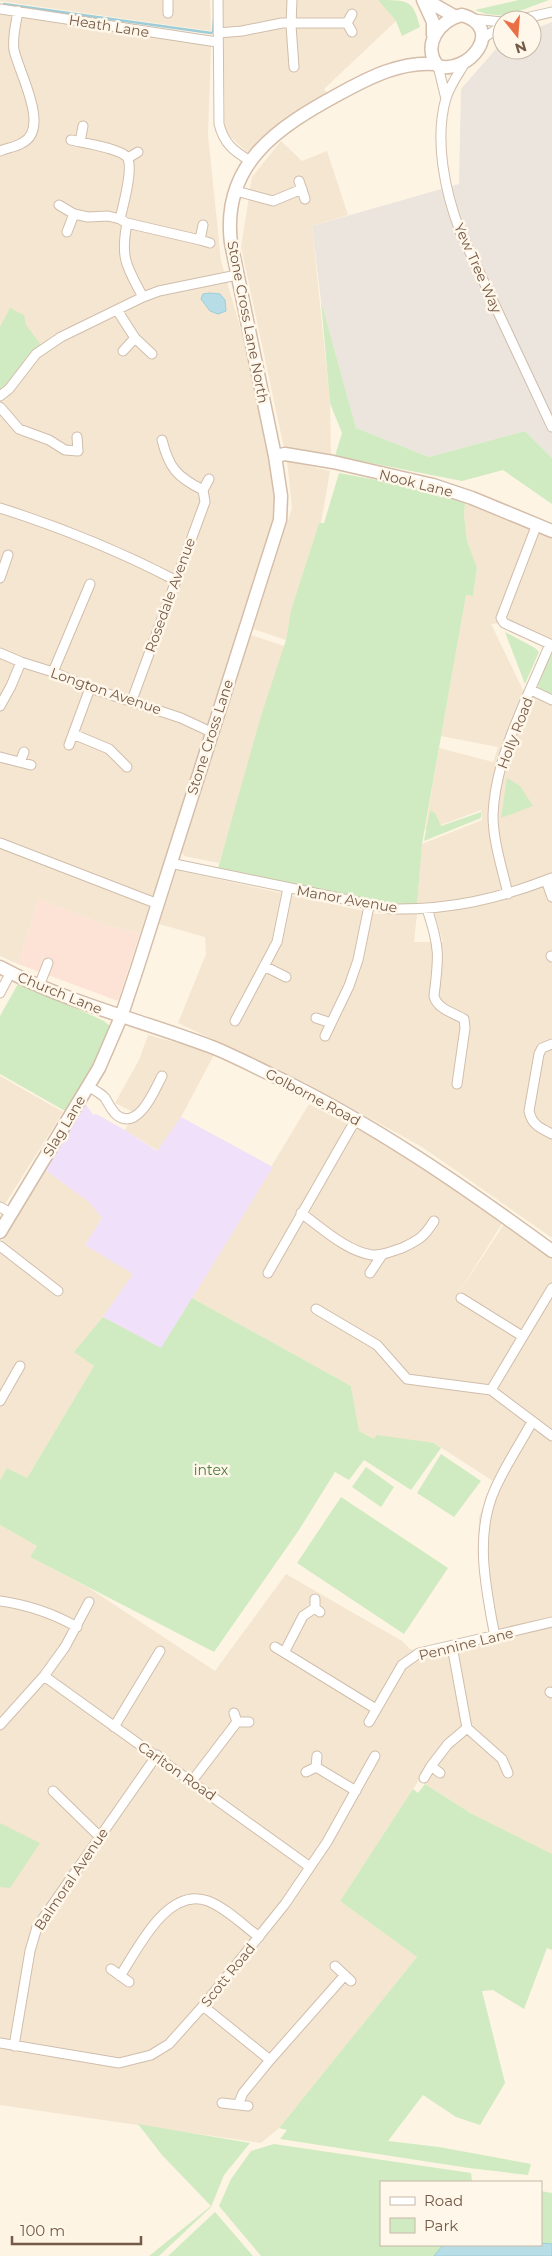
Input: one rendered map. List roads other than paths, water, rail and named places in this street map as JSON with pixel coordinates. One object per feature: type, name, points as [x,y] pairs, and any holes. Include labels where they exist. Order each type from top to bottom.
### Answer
[{"type":"street","points":[[168,0],[168,13]]},
{"type":"street","points":[[218,0],[219,124],[222,134],[232,149],[250,161]]},
{"type":"street","points":[[292,0],[291,25],[298,54],[294,68]]},
{"type":"street","points":[[425,0],[454,16],[462,15],[492,22]]},
{"type":"street","points":[[425,0],[433,22],[432,55],[437,65],[451,68],[466,61],[475,52],[483,38],[492,31]]},
{"type":"street","name":"Heath Lane","points":[[0,9],[218,37],[282,23],[291,25],[349,18],[352,32]]},
{"type":"street","points":[[0,150],[22,143],[31,135],[36,125],[36,118],[14,48],[18,11]]},
{"type":"street","points":[[432,41],[454,16]]},
{"type":"street","points":[[473,19],[480,25],[483,38]]},
{"type":"street","name":"Stone Cross Lane North","points":[[275,456],[237,275],[230,226],[236,191],[250,161],[272,136],[288,124],[360,83],[406,65],[424,53],[432,41]]},
{"type":"street","name":"Yew Tree Way","points":[[466,61],[452,84],[446,99],[442,142],[444,174],[450,204],[460,231],[552,427]]},
{"type":"street","name":"Stone Cross Lane North","points":[[406,65],[437,65]]},
{"type":"street","name":"Yew Tree Way","points":[[437,65],[446,99]]},
{"type":"street","points":[[84,126],[75,141],[118,152],[128,158],[130,167],[123,221],[122,249],[125,264],[143,297]]},
{"type":"street","points":[[128,158],[138,152]]},
{"type":"street","points":[[236,191],[273,201],[300,185],[305,199]]},
{"type":"street","points":[[59,205],[74,214],[123,221],[210,243]]},
{"type":"street","points":[[67,232],[74,214]]},
{"type":"street","points":[[200,240],[203,225]]},
{"type":"street","points":[[0,396],[9,389],[32,359],[45,347],[61,337],[143,297],[172,288],[237,275]]},
{"type":"street","points":[[117,310],[135,338],[152,354]]},
{"type":"street","points":[[123,351],[135,338]]},
{"type":"street","points":[[0,407],[20,429],[50,440],[65,450],[83,450],[77,437]]},
{"type":"street","points":[[162,440],[170,465],[186,482],[203,490]]},
{"type":"street","name":"Nook Lane","points":[[275,456],[286,454],[333,462],[433,485],[472,498],[552,531]]},
{"type":"street","name":"Stone Cross Lane","points":[[121,1017],[280,520],[281,496],[275,456]]},
{"type":"street","name":"Rosedale Avenue","points":[[132,700],[205,502],[203,490],[209,479]]},
{"type":"street","points":[[0,508],[48,523],[137,560],[175,580]]},
{"type":"street","points":[[537,524],[501,618],[504,623],[551,644]]},
{"type":"street","points":[[0,578],[8,555]]},
{"type":"street","points":[[53,672],[90,584]]},
{"type":"street","name":"Holly Road","points":[[508,894],[494,826],[494,805],[505,753],[551,644]]},
{"type":"street","name":"Longton Avenue","points":[[0,653],[53,672],[90,688],[132,700],[181,718],[211,732]]},
{"type":"street","points":[[0,706],[21,662]]},
{"type":"street","points":[[69,745],[90,688]]},
{"type":"street","name":"Holly Road","points":[[531,690],[552,700]]},
{"type":"street","points":[[73,734],[109,749],[127,767]]},
{"type":"street","points":[[20,762],[24,752]]},
{"type":"street","points":[[0,757],[32,765]]},
{"type":"street","points":[[0,843],[158,904]]},
{"type":"street","name":"Manor Avenue","points":[[170,863],[369,906],[392,909],[427,909],[461,906],[508,894],[549,879]]},
{"type":"street","points":[[549,879],[552,897]]},
{"type":"street","points":[[235,1021],[278,942],[288,888]]},
{"type":"street","points":[[325,1036],[349,986],[358,960],[369,906]]},
{"type":"street","points":[[427,909],[438,946],[435,1002],[464,1019],[465,1028],[457,1084]]},
{"type":"street","points":[[39,986],[48,963]]},
{"type":"street","points":[[264,966],[286,978]]},
{"type":"street","points":[[0,993],[5,969]]},
{"type":"street","name":"Church Lane","points":[[5,969],[39,986],[121,1017]]},
{"type":"street","name":"Slag Lane","points":[[0,1232],[6,1210],[89,1087],[121,1017]]},
{"type":"street","name":"Golborne Road","points":[[121,1017],[212,1047],[302,1089],[356,1119],[449,1177],[552,1251]]},
{"type":"street","points":[[316,1018],[331,1023]]},
{"type":"street","points":[[552,1044],[542,1048],[539,1054],[528,1111],[531,1120],[538,1128],[552,1134]]},
{"type":"street","points":[[89,1087],[103,1095],[110,1108],[119,1118],[130,1119],[140,1114],[162,1076]]},
{"type":"street","points":[[268,1273],[356,1119]]},
{"type":"street","points":[[301,1213],[351,1248],[371,1255],[382,1255],[423,1237],[434,1221]]},
{"type":"street","points":[[0,1246],[58,1291]]},
{"type":"street","points":[[370,1273],[382,1255]]},
{"type":"street","points":[[491,1390],[552,1288]]},
{"type":"street","points":[[461,1298],[522,1336]]},
{"type":"street","points":[[316,1309],[377,1345],[407,1379],[491,1390],[552,1436]]},
{"type":"street","points":[[0,1400],[21,1365]]},
{"type":"street","points":[[495,1637],[484,1566],[485,1523],[495,1489],[532,1422]]},
{"type":"street","points":[[0,1600],[33,1607],[53,1614],[77,1627]]},
{"type":"street","points":[[0,1725],[44,1676],[65,1647],[89,1602]]},
{"type":"street","points":[[286,1651],[303,1616],[317,1606]]},
{"type":"street","name":"Pennine Lane","points":[[370,1722],[398,1672],[407,1660],[425,1651],[495,1637],[552,1622]]},
{"type":"street","points":[[452,1646],[467,1728],[502,1759],[507,1774]]},
{"type":"street","points":[[275,1647],[286,1651],[376,1709]]},
{"type":"street","points":[[114,1727],[160,1652]]},
{"type":"street","name":"Carlton Road","points":[[44,1676],[310,1867]]},
{"type":"street","points":[[192,1781],[235,1717],[249,1722]]},
{"type":"street","points":[[424,1778],[448,1744],[467,1728]]},
{"type":"street","name":"Balmoral Avenue","points":[[14,2046],[30,1951],[37,1927],[99,1836],[157,1756]]},
{"type":"street","points":[[316,1766],[317,1756]]},
{"type":"street","name":"Scott Road","points":[[0,2043],[109,2063],[130,2062],[151,2055],[169,2044],[203,2006],[259,1937],[310,1867],[327,1842],[375,1756]]},
{"type":"street","points":[[306,1772],[316,1766]]},
{"type":"street","points":[[316,1766],[356,1791]]},
{"type":"street","points":[[431,1766],[440,1773]]},
{"type":"street","points":[[52,1792],[99,1836]]},
{"type":"street","points":[[120,1976],[160,1917],[170,1907],[184,1900],[199,1899],[214,1904],[259,1937]]},
{"type":"street","points":[[238,2105],[243,2093],[270,2060],[348,1978],[335,1966]]},
{"type":"street","points":[[111,1969],[129,1982]]},
{"type":"street","points":[[203,2006],[270,2060]]},
{"type":"street","points":[[222,2103],[248,2106]]},
{"type":"water","points":[[203,294],[220,294],[225,300],[226,311],[218,314],[210,311],[201,299]]},
{"type":"water","points":[[542,2243],[552,2244],[552,2256],[434,2256],[442,2246],[542,2246]]},
{"type":"waterway","points":[[4,4],[211,33],[213,32],[214,19]]},
{"type":"park label","name":"intex","points":[[211,1470]]}]
